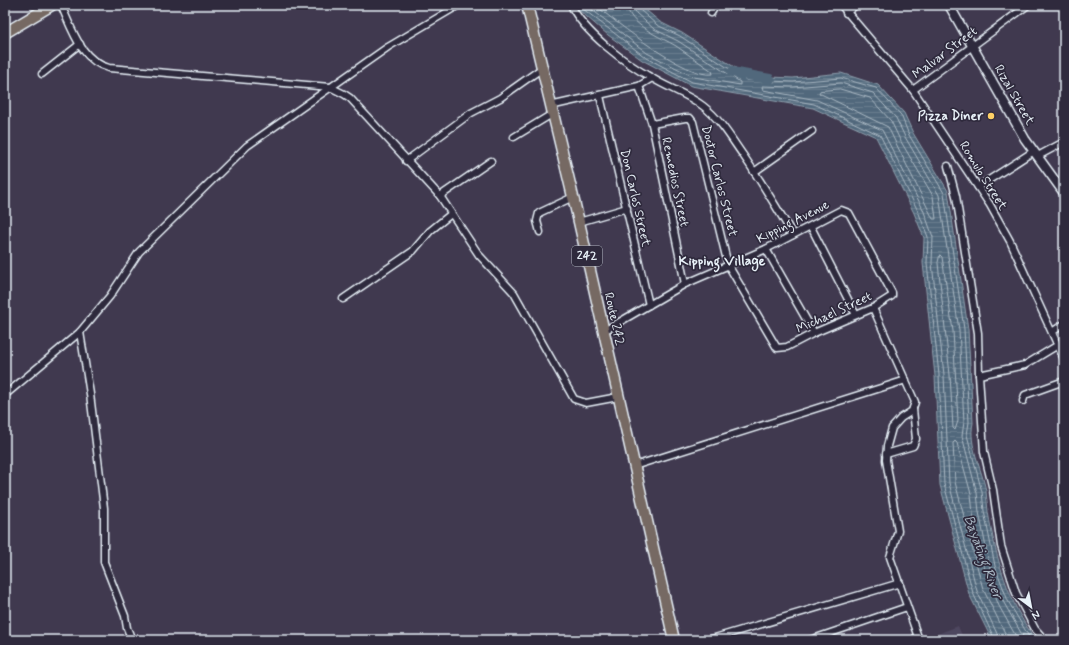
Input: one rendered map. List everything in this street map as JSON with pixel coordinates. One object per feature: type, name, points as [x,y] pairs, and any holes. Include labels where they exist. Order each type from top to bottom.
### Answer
[{"type":"main road","points":[[5,33],[52,5]]},
{"type":"main road","name":"Route 242","points":[[526,5],[579,222],[674,640]]},
{"type":"street","points":[[61,5],[87,57],[93,62],[109,68],[330,87],[350,98],[406,161],[440,196],[479,255],[514,293],[574,399],[586,403],[618,397]]},
{"type":"street","points":[[5,395],[80,332],[110,296],[134,257],[188,202],[247,146],[388,47],[459,5]]},
{"type":"street","points":[[571,5],[577,17],[593,34],[621,57],[652,78],[695,101],[707,110],[728,133],[793,235]]},
{"type":"street","points":[[711,13],[716,5]]},
{"type":"street","name":"Romulo Street","points":[[840,5],[913,90],[978,187],[1010,241],[1064,358]]},
{"type":"street","points":[[846,13],[856,5]]},
{"type":"street","name":"Rizal Street","points":[[949,5],[1025,139],[1064,193]]},
{"type":"street","name":"Malvar Street","points":[[913,90],[1028,5]]},
{"type":"street","points":[[42,74],[80,44]]},
{"type":"street","points":[[406,161],[471,113],[500,98],[542,68]]},
{"type":"street","points":[[514,137],[551,110],[639,86],[652,78]]},
{"type":"street","name":"Remedios Street","points":[[639,86],[652,124],[685,284]]},
{"type":"street","name":"Don Carlos Street","points":[[600,96],[627,208],[648,305]]},
{"type":"street","name":"Doctor Carlos Street","points":[[652,124],[685,118],[690,118],[693,122],[728,265],[773,344],[776,348],[781,349]]},
{"type":"street","points":[[754,172],[812,131]]},
{"type":"street","points":[[978,187],[1036,154],[1064,142]]},
{"type":"street","points":[[440,196],[491,161]]},
{"type":"street","points":[[948,166],[956,196],[978,333],[984,452],[993,490],[1001,546],[1016,593],[1035,629],[1045,640]]},
{"type":"street","points":[[540,232],[537,221],[539,213],[573,197]]},
{"type":"street","points":[[579,222],[627,208]]},
{"type":"street","name":"Kipping Avenue","points":[[648,305],[685,284],[766,249],[811,227],[841,210],[846,211],[892,293]]},
{"type":"street","points":[[343,299],[413,251],[430,231],[451,214]]},
{"type":"street","points":[[811,227],[856,315]]},
{"type":"street","points":[[766,249],[814,333]]},
{"type":"street","name":"Michael Street","points":[[781,349],[889,300],[892,293]]},
{"type":"street","points":[[604,331],[648,305]]},
{"type":"street","points":[[873,308],[915,402],[913,409],[916,439],[913,446],[886,454]]},
{"type":"street","points":[[1052,332],[1064,324]]},
{"type":"street","points":[[80,332],[90,394],[104,508],[104,562],[125,616],[126,628],[132,640]]},
{"type":"street","points":[[979,375],[1025,365],[1058,345]]},
{"type":"street","points":[[634,466],[906,380]]},
{"type":"street","points":[[1023,401],[1025,395],[1064,381]]},
{"type":"street","points":[[913,409],[901,418],[892,428],[886,454],[889,482],[898,531],[897,537],[889,554],[919,640]]},
{"type":"street","points":[[708,640],[900,583]]},
{"type":"street","points":[[810,640],[907,607]]},
{"type":"shaded area","points":[[958,626],[964,640],[922,640]]},
{"type":"water","name":"Bayating River","points":[[573,5],[640,5],[660,22],[682,33],[748,76],[793,78],[841,73],[878,85],[904,113],[913,133],[948,191],[968,329],[973,423],[972,440],[986,491],[991,529],[1004,579],[1018,611],[1036,640],[992,640],[969,594],[940,485],[935,376],[923,263],[924,238],[914,213],[876,137],[813,108],[691,86],[642,60],[608,35]]},
{"type":"waterway","points":[[732,72],[770,79]]},
{"type":"place","name":"Pizza Diner","points":[[991,116]]},
{"type":"district","name":"Kipping Village","points":[[722,261]]}]
